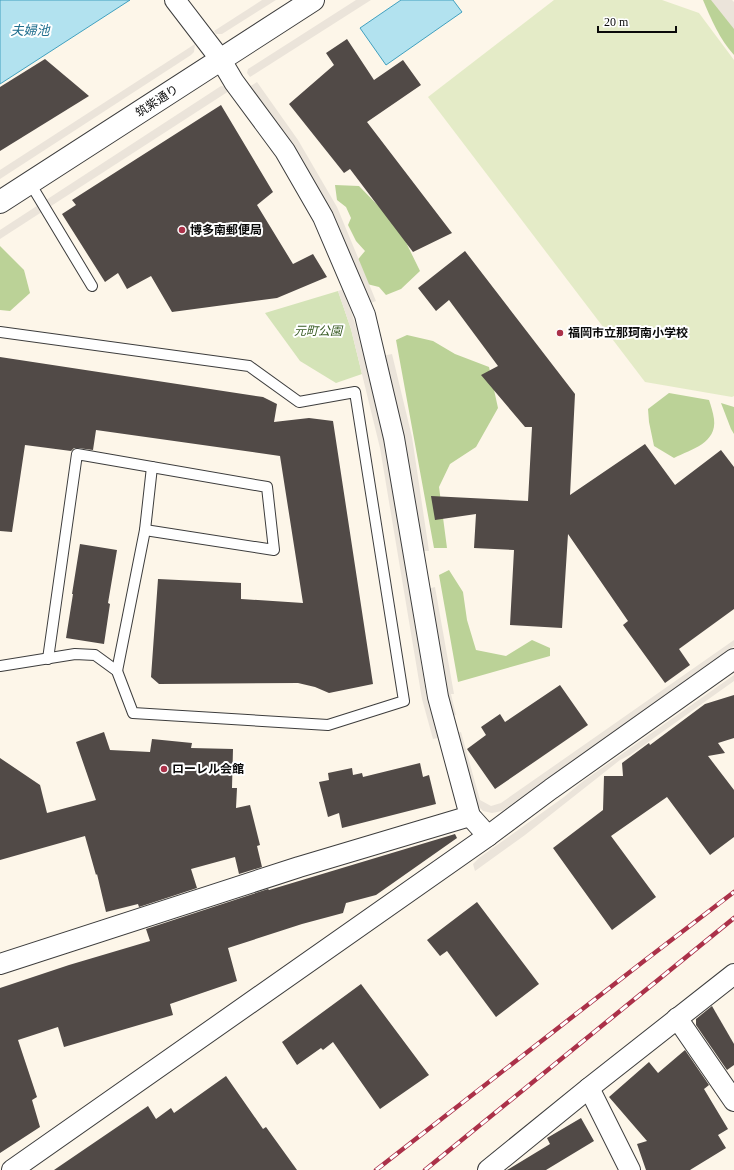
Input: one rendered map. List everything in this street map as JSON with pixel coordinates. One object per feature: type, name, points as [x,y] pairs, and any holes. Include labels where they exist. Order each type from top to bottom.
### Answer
[{"type":"street","points":[[175,0],[221,60],[234,82],[285,151],[323,217],[365,315],[394,438],[438,697],[470,816],[488,836]]},
{"type":"street","name":"筑紫通り","points":[[0,202],[313,0]]},
{"type":"street","points":[[12,1170],[488,836],[551,789],[734,659]]},
{"type":"street","points":[[0,964],[299,868],[470,816]]},
{"type":"street","points":[[488,1170],[734,974]]},
{"type":"street","points":[[677,1018],[734,1101]]},
{"type":"street","points":[[590,1088],[630,1170]]},
{"type":"lane","points":[[30,183],[92,286]]},
{"type":"lane","points":[[0,332],[249,366],[299,402],[355,392],[404,701],[328,725],[133,713],[118,671],[145,530],[152,467]]},
{"type":"lane","points":[[48,659],[77,454],[267,487],[274,550],[145,530]]},
{"type":"lane","points":[[0,666],[75,654],[95,655],[118,671]]},
{"type":"green space","points":[[554,0],[662,0],[699,13],[734,60],[734,396],[732,397],[645,382],[428,97]]},
{"type":"green space","points":[[703,0],[726,0],[734,8],[734,55],[720,36]]},
{"type":"green space","points":[[335,185],[359,186],[398,226],[420,271],[401,289],[386,295],[379,287],[355,281],[355,263],[365,251],[356,241],[348,225],[351,218],[346,207],[337,200]]},
{"type":"green space","points":[[0,246],[24,270],[30,293],[10,311],[0,310]]},
{"type":"green space","name":"元町公園","points":[[338,291],[351,329],[362,374],[336,383],[300,361],[265,313]]},
{"type":"green space","points":[[407,335],[433,341],[455,354],[489,367],[498,408],[476,447],[450,464],[439,487],[447,548],[434,548],[396,340]]},
{"type":"green space","points":[[669,393],[709,400],[714,419],[712,434],[707,440],[695,448],[674,458],[654,446],[648,409]]},
{"type":"green space","points":[[721,403],[734,407],[734,434],[731,429]]},
{"type":"green space","points":[[449,570],[463,592],[467,620],[476,650],[506,656],[532,640],[550,648],[550,656],[458,682],[439,575]]},
{"type":"shaded area","points":[[262,0],[276,0],[222,34],[216,34],[214,31]]},
{"type":"shaded area","points":[[356,0],[371,0],[250,77],[247,73],[248,69]]},
{"type":"shaded area","points":[[711,0],[732,0],[734,2],[734,29]]},
{"type":"shaded area","points":[[195,44],[194,52],[191,55],[0,179],[0,170]]},
{"type":"shaded area","points":[[257,82],[298,140],[337,207],[376,301],[368,304],[249,87]]},
{"type":"shaded area","points":[[221,86],[226,87],[229,91],[0,239],[0,230]]},
{"type":"shaded area","points":[[344,289],[356,327],[386,447],[427,699],[438,738],[433,739],[422,699],[380,448],[351,329],[338,291]]},
{"type":"shaded area","points":[[392,354],[412,437],[429,551],[421,552],[382,356]]},
{"type":"shaded area","points":[[435,587],[454,694],[451,694],[456,715],[451,716],[427,589]]},
{"type":"shaded area","points":[[734,640],[734,646],[502,811],[492,813],[483,811],[475,803],[455,733],[461,732],[480,800],[491,806],[501,803]]},
{"type":"shaded area","points":[[734,675],[734,681],[630,755],[620,760],[525,835],[475,871],[473,864],[479,858],[564,797],[582,782]]},
{"type":"water","name":"夫婦池","points":[[0,0],[130,0],[0,84]]},
{"type":"water","points":[[401,0],[453,0],[462,12],[386,65],[360,28]]},
{"type":"building","points":[[347,39],[374,80],[403,60],[421,85],[367,122],[452,233],[413,252],[350,169],[344,173],[289,104],[334,65],[326,53]]},
{"type":"building","points":[[45,59],[89,96],[0,151],[0,87]]},
{"type":"building","name":"博多南郵便局","points":[[221,105],[273,192],[257,205],[293,264],[313,254],[327,277],[277,298],[172,312],[151,276],[127,289],[118,273],[105,282],[62,214],[76,205],[72,200]]},
{"type":"building","points":[[465,251],[575,394],[570,495],[645,444],[675,485],[721,450],[734,467],[734,609],[679,649],[690,665],[665,683],[623,625],[628,621],[568,534],[562,628],[510,625],[514,550],[474,548],[476,514],[435,520],[431,496],[528,501],[532,427],[525,427],[481,375],[498,366],[449,300],[436,311],[418,288]]},
{"type":"building","points":[[0,357],[263,397],[277,404],[274,422],[309,418],[333,421],[373,684],[329,693],[315,687],[298,683],[159,684],[151,677],[158,579],[241,583],[241,599],[303,603],[280,456],[96,430],[93,450],[74,448],[71,451],[25,445],[12,532],[0,531]]},
{"type":"building","points":[[80,544],[117,550],[108,603],[110,604],[104,644],[66,638]]},
{"type":"building","points":[[560,685],[588,725],[495,789],[467,749],[486,735],[481,727],[500,714],[505,722]]},
{"type":"building","points":[[734,695],[734,738],[718,743],[725,753],[708,756],[734,790],[734,837],[710,855],[667,797],[611,836],[656,897],[612,930],[553,848],[603,810],[604,776],[623,776],[622,763],[649,743],[650,745],[705,704]]},
{"type":"building","points":[[104,732],[110,750],[150,752],[152,739],[192,743],[191,748],[233,749],[232,788],[237,788],[236,808],[250,805],[260,845],[257,846],[262,867],[239,874],[235,857],[191,869],[197,888],[139,907],[138,904],[106,912],[97,874],[96,875],[85,836],[0,860],[0,758],[40,785],[47,813],[96,800],[76,742]]},
{"type":"building","points":[[420,763],[423,777],[429,775],[436,804],[342,828],[339,813],[328,817],[319,782],[329,780],[328,773],[352,768],[353,775],[362,773],[363,777]]},
{"type":"building","points":[[455,834],[457,838],[376,895],[346,903],[343,913],[302,924],[228,948],[237,981],[170,1004],[173,1015],[64,1047],[58,1027],[18,1040],[37,1097],[32,1100],[40,1127],[0,1153],[0,988],[69,965],[150,941],[146,929],[268,889],[269,890]]},
{"type":"building","points":[[477,902],[539,984],[496,1017],[447,951],[440,956],[427,940]]},
{"type":"building","points":[[361,984],[429,1075],[380,1109],[333,1042],[323,1050],[321,1048],[297,1065],[282,1042]]},
{"type":"building","points":[[712,1006],[734,1044],[734,1065],[727,1070],[696,1025],[696,1019]]},
{"type":"building","points":[[685,1050],[709,1085],[704,1089],[728,1129],[718,1135],[726,1148],[690,1170],[646,1170],[637,1144],[647,1141],[609,1097],[649,1062],[658,1073]]},
{"type":"building","points":[[226,1076],[263,1129],[266,1127],[297,1170],[54,1170],[148,1106],[156,1119],[171,1108],[174,1113]]},
{"type":"building","points":[[581,1118],[594,1141],[546,1170],[507,1170],[550,1144],[547,1138]]},
{"type":"railway","points":[[376,1170],[734,892]]},
{"type":"railway","points":[[425,1170],[734,918]]},
{"type":"place","name":"博多南郵便局","points":[[182,230]]},
{"type":"place","name":"福岡市立那珂南小学校","points":[[560,333]]},
{"type":"place","name":"ローレル会館","points":[[164,769]]}]
